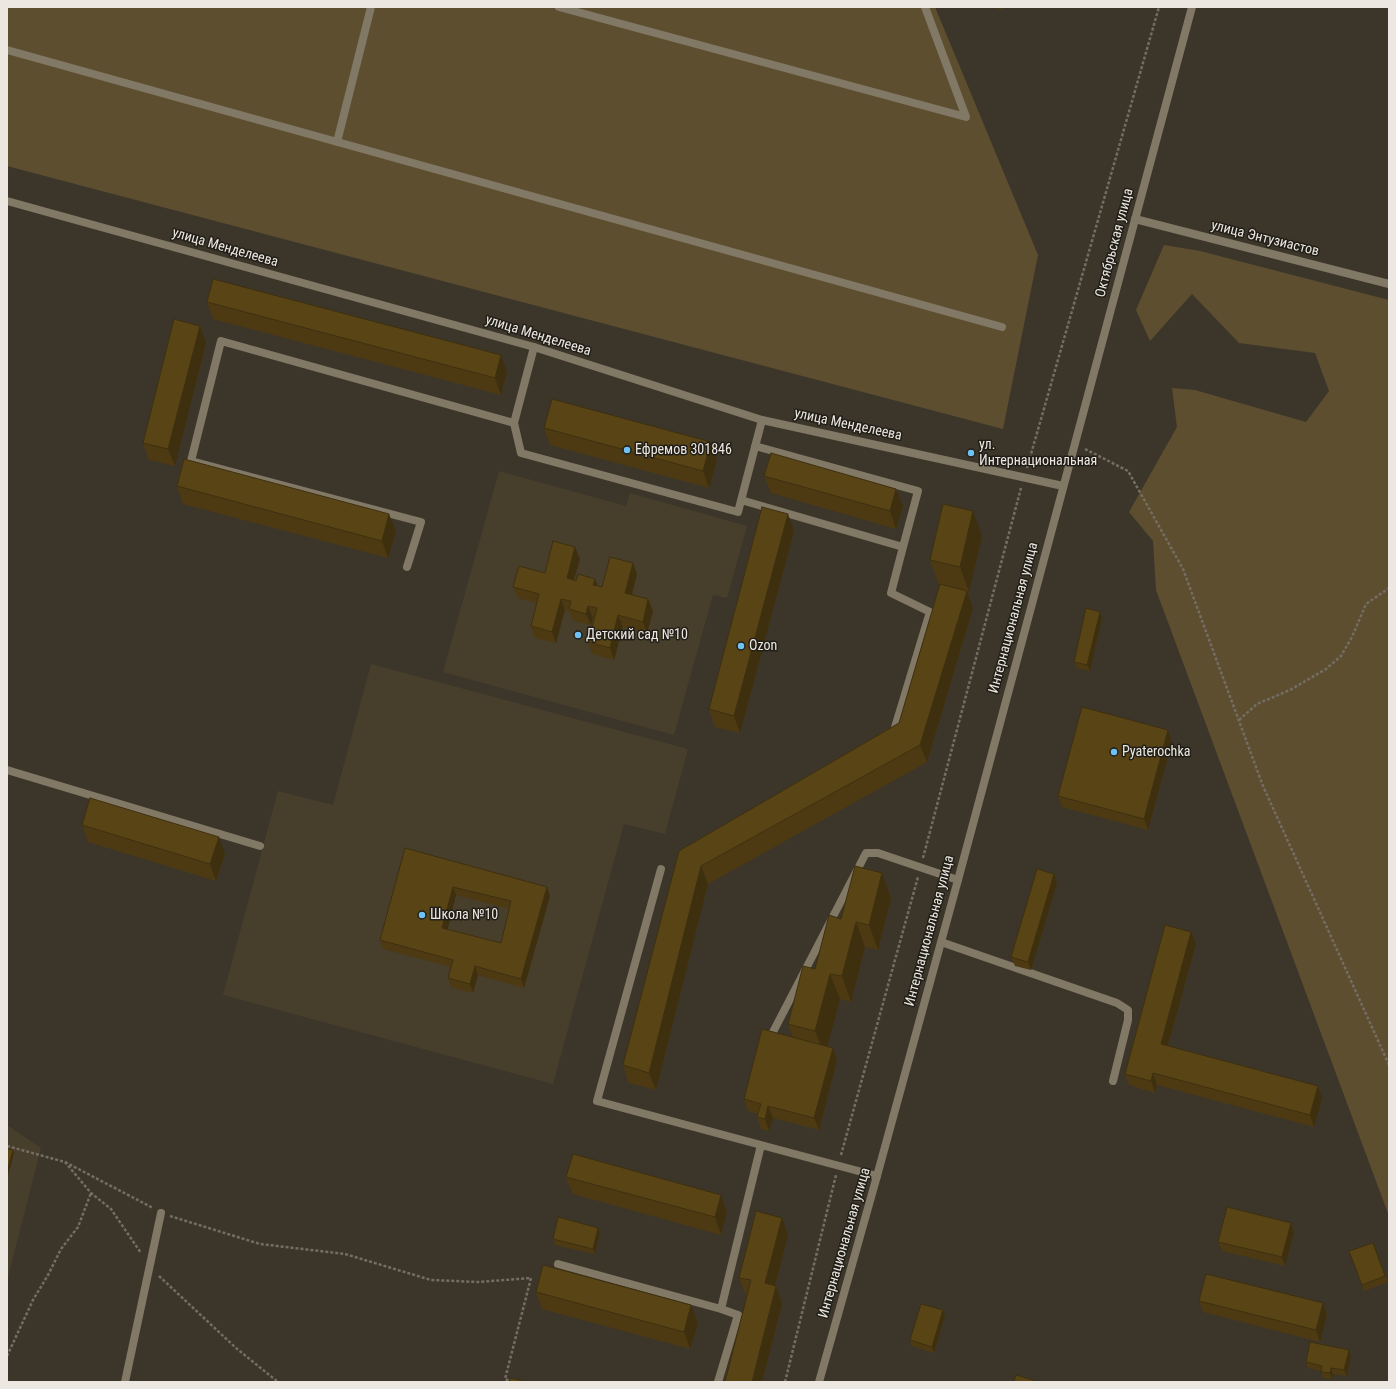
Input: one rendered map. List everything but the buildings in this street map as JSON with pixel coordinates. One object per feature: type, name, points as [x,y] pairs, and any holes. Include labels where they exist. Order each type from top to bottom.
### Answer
[{"type":"street","points":[[337,142],[371,7]]},
{"type":"street","points":[[559,7],[966,117],[925,7]]},
{"type":"street","name":"Октябрьская улица","points":[[1063,486],[1192,7]]},
{"type":"street","points":[[7,50],[1002,327]]},
{"type":"street","name":"улица Менделеева","points":[[7,201],[534,348],[762,420],[1063,486]]},
{"type":"street","name":"улица Энтузиастов","points":[[1135,219],[1389,284]]},
{"type":"street","points":[[407,567],[421,522],[191,461],[222,341],[514,423]]},
{"type":"street","points":[[534,348],[514,423],[521,453],[738,512],[762,420]]},
{"type":"street","points":[[755,446],[918,491],[891,593],[930,612],[893,734]]},
{"type":"street","name":"Интернациональная улица","points":[[819,1382],[958,880],[1063,486]]},
{"type":"street","points":[[741,500],[903,547]]},
{"type":"street","points":[[7,770],[260,846]]},
{"type":"street","points":[[773,1032],[866,853],[878,853],[958,880]]},
{"type":"street","points":[[660,870],[597,1101],[877,1176]]},
{"type":"street","points":[[941,942],[1117,1002],[1128,1010],[1128,1020],[1113,1081]]},
{"type":"street","points":[[721,1309],[761,1145]]},
{"type":"street","points":[[125,1382],[162,1213]]},
{"type":"street","points":[[558,1264],[738,1315],[718,1382]]},
{"type":"path","points":[[785,1382],[838,1166],[921,868],[1024,477],[1159,7]]},
{"type":"path","points":[[1075,444],[1128,471],[1183,569],[1263,786],[1389,1065]]},
{"type":"path","points":[[1239,720],[1257,704],[1290,690],[1326,669],[1341,656],[1352,637],[1366,604],[1389,588]]},
{"type":"path","points":[[7,1146],[26,1152]]},
{"type":"path","points":[[65,1162],[162,1213],[260,1244],[345,1254],[431,1280],[478,1282],[531,1278],[505,1379],[512,1382]]},
{"type":"path","points":[[7,1356],[33,1300],[62,1249],[78,1227],[91,1193]]},
{"type":"shaded area","points":[[7,7],[935,7],[1038,255],[1003,429],[7,166]]},
{"type":"shaded area","points":[[1164,245],[1200,251],[1389,300],[1389,1216],[1156,590],[1153,541],[1129,512],[1177,427],[1172,388],[1195,390],[1306,422],[1329,391],[1315,353],[1239,343],[1192,294],[1150,341],[1136,310]]},
{"type":"shaded area","name":"Детский сад №10","points":[[499,471],[626,506],[630,493],[747,526],[727,598],[713,595],[674,735],[443,672]]},
{"type":"shaded area","name":"Школа №10","points":[[371,664],[688,749],[665,834],[624,824],[553,1084],[223,995],[278,791],[333,805]]},
{"type":"shaded area","points":[[7,1125],[41,1148],[7,1281]]},
{"type":"place","name":"Ефремов 301846","points":[[627,450]]},
{"type":"place","name":"ул. Интернациональная","points":[[971,453]]},
{"type":"place","name":"Детский сад №10","points":[[578,635]]},
{"type":"place","name":"Ozon","points":[[741,646]]},
{"type":"place","name":"Pyaterochka","points":[[1114,752]]},
{"type":"place","name":"Школа №10","points":[[422,915]]}]
